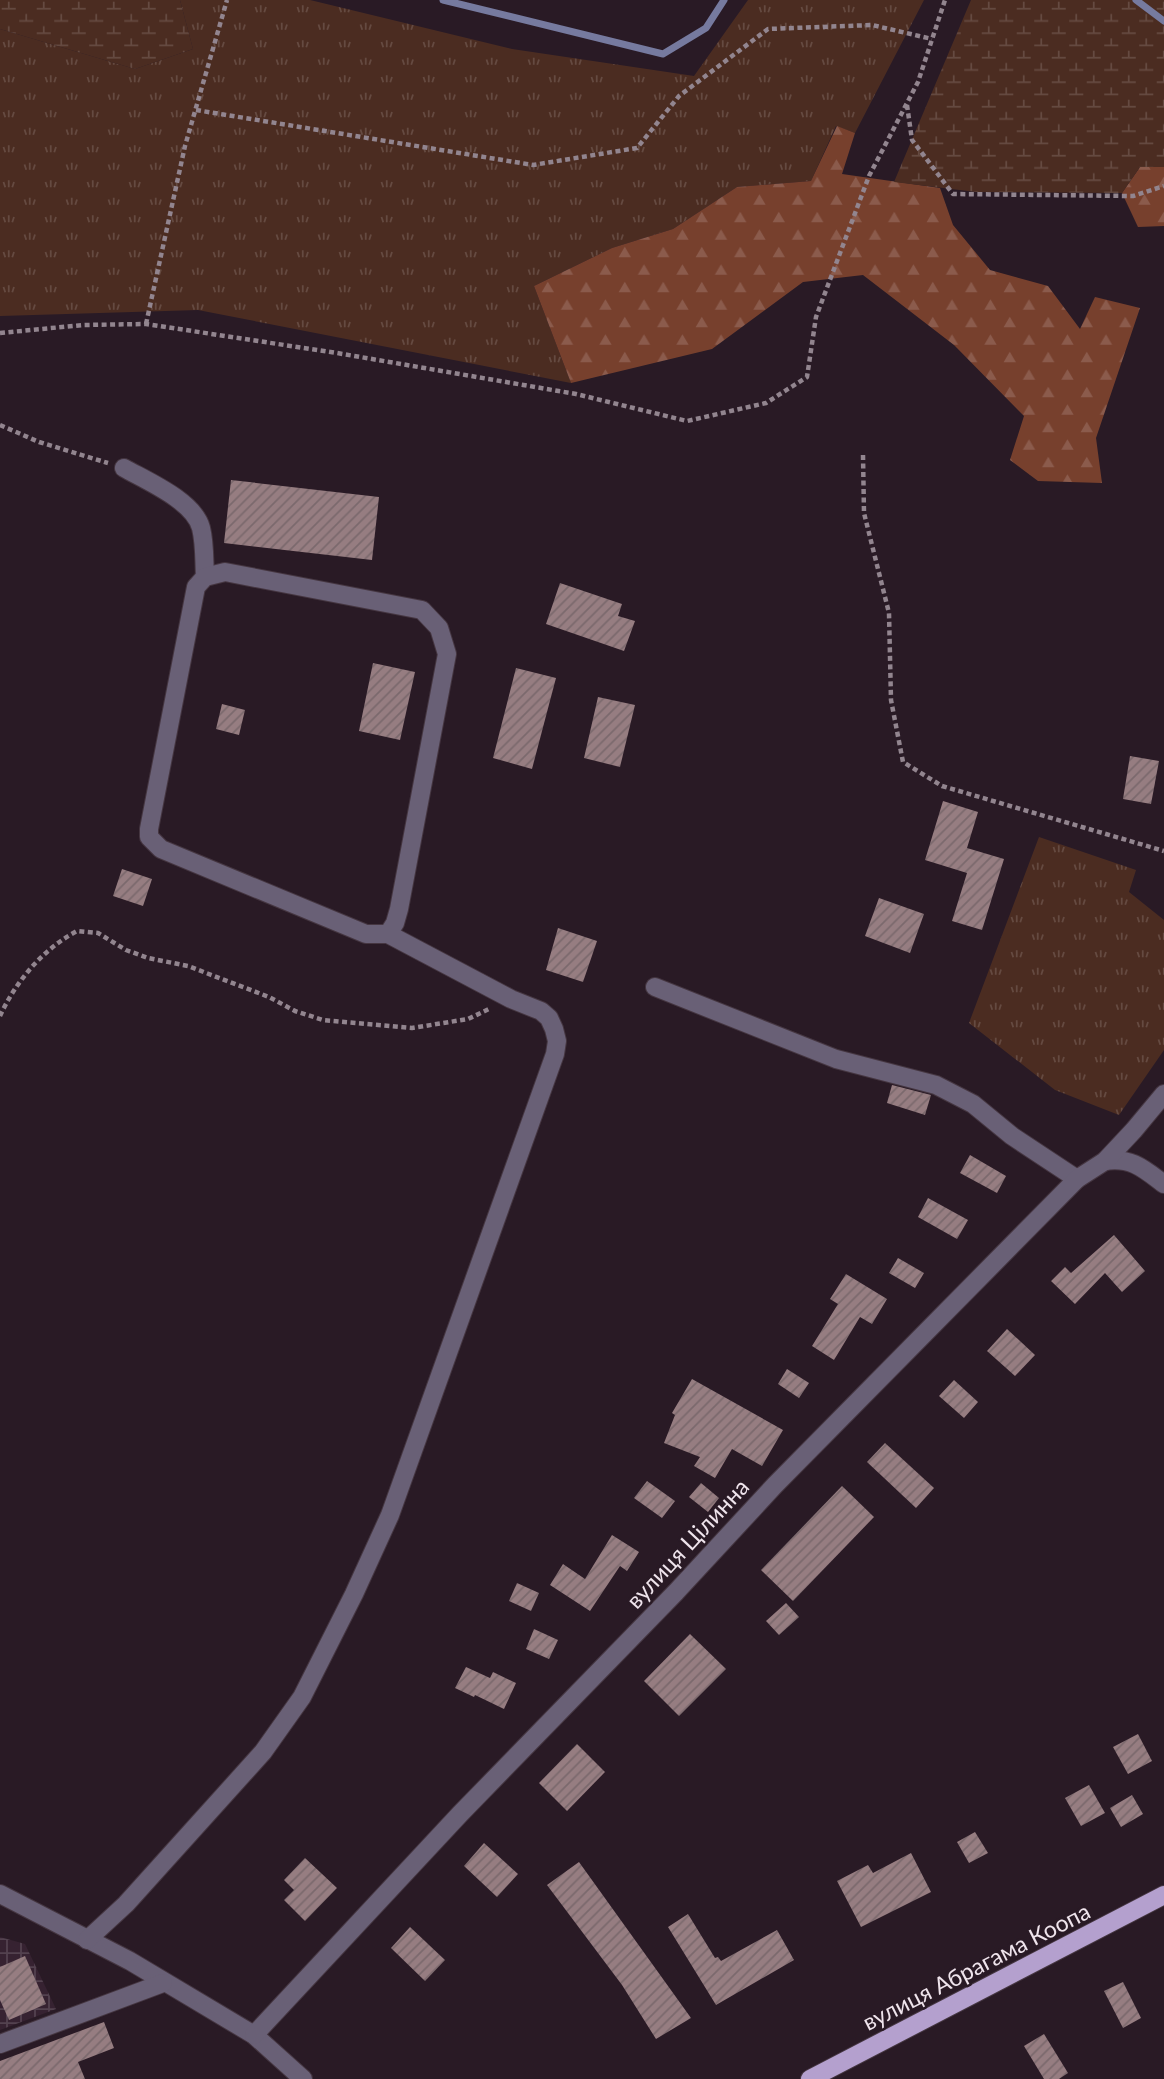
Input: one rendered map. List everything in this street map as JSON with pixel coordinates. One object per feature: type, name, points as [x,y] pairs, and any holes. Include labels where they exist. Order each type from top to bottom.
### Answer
[{"type":"main road","name":"вулиця Абрагама Коопа","points":[[810,2079],[1164,1895]]},
{"type":"street","points":[[124,468],[170,494],[195,514],[201,527],[205,578]]},
{"type":"street","points":[[87,1941],[126,1904],[263,1752],[302,1697],[390,1515],[555,1054],[556,1041],[549,1018],[541,1011],[511,999],[388,934],[366,934],[161,849],[149,838],[196,587],[205,578],[225,572],[422,610],[439,628],[447,654],[399,909],[396,923],[388,934]]},
{"type":"street","points":[[654,987],[836,1059],[936,1085],[973,1104],[1012,1136],[1077,1179]]},
{"type":"street","name":"вулиця Цілинна","points":[[254,2035],[460,1814],[775,1485],[1077,1179],[1105,1161],[1164,1094]]},
{"type":"street","points":[[1105,1161],[1121,1158],[1164,1184]]},
{"type":"street","points":[[0,1894],[130,1961],[254,2035],[303,2079]]},
{"type":"street","points":[[0,2044],[163,1983]]},
{"type":"path","points":[[146,324],[186,146],[227,0]]},
{"type":"path","points":[[0,333],[83,325],[146,324],[576,394],[687,421],[766,403],[807,377],[816,317],[869,176],[918,82],[945,0]]},
{"type":"path","points":[[196,110],[533,165],[638,148],[679,96],[768,29],[872,25],[932,39]]},
{"type":"path","points":[[906,104],[912,140],[953,194],[1133,196],[1164,186]]},
{"type":"path","points":[[0,425],[39,442],[124,468]]},
{"type":"path","points":[[863,455],[864,513],[888,613],[891,700],[903,762],[942,786],[1164,850]]},
{"type":"path","points":[[0,1016],[16,986],[37,961],[77,931],[98,933],[126,950],[148,958],[188,966],[323,1020],[412,1028],[468,1019],[511,999]]},
{"type":"shaded area","points":[[0,1937],[25,1944],[56,2009],[0,2030]]},
{"type":"green space","points":[[0,0],[180,0],[193,49],[135,69],[0,29]]},
{"type":"green space","points":[[180,0],[310,0],[512,49],[694,76],[748,0],[924,0],[855,133],[836,126],[811,181],[737,187],[673,229],[612,248],[534,286],[571,383],[198,310],[0,316],[0,29],[135,69],[193,49]]},
{"type":"green space","points":[[971,0],[1164,0],[1164,167],[1140,167],[1122,193],[976,192],[894,182]]},
{"type":"green space","points":[[837,126],[855,133],[842,174],[940,188],[953,225],[990,270],[1048,286],[1080,329],[1095,297],[1140,308],[1096,438],[1102,483],[1038,481],[1010,460],[1024,416],[954,345],[863,275],[803,282],[712,349],[571,383],[534,286],[612,248],[673,229],[737,187],[811,181]]},
{"type":"green space","points":[[1140,167],[1164,167],[1164,226],[1138,227],[1122,193]]},
{"type":"green space","points":[[1039,837],[1136,870],[1129,892],[1164,920],[1164,1050],[1119,1115],[1055,1090],[969,1023]]},
{"type":"building","points":[[231,480],[379,497],[372,560],[224,543]]},
{"type":"building","points":[[560,583],[622,604],[618,616],[635,621],[624,651],[546,624]]},
{"type":"building","points":[[373,663],[415,672],[400,740],[359,731]]},
{"type":"building","points":[[516,668],[556,678],[532,769],[493,758]]},
{"type":"building","points":[[598,697],[635,705],[620,767],[584,758]]},
{"type":"building","points":[[222,704],[245,710],[239,735],[216,729]]},
{"type":"building","points":[[1130,756],[1159,761],[1151,804],[1123,799]]},
{"type":"building","points":[[943,801],[978,812],[967,848],[1004,859],[982,930],[952,921],[967,873],[925,860]]},
{"type":"building","points":[[122,869],[152,879],[143,906],[113,896]]},
{"type":"building","points":[[879,898],[924,914],[910,953],[865,936]]},
{"type":"building","points":[[558,928],[597,941],[583,982],[546,970]]},
{"type":"building","points":[[892,1085],[931,1095],[925,1115],[887,1103]]},
{"type":"building","points":[[970,1155],[1006,1176],[997,1193],[960,1173]]},
{"type":"building","points":[[928,1198],[968,1220],[957,1239],[918,1217]]},
{"type":"building","points":[[1114,1235],[1145,1271],[1122,1292],[1105,1273],[1075,1304],[1051,1281],[1065,1267],[1071,1273]]},
{"type":"building","points":[[898,1258],[924,1273],[915,1288],[889,1273]]},
{"type":"building","points":[[846,1274],[887,1299],[872,1324],[860,1317],[834,1360],[812,1346],[838,1304],[830,1299]]},
{"type":"building","points":[[1007,1329],[1035,1355],[1015,1376],[987,1351]]},
{"type":"building","points":[[787,1369],[809,1383],[799,1398],[778,1384]]},
{"type":"building","points":[[692,1379],[783,1430],[762,1466],[732,1449],[715,1478],[694,1466],[700,1457],[664,1443],[675,1415],[672,1413]]},
{"type":"building","points":[[954,1380],[978,1402],[964,1418],[939,1396]]},
{"type":"building","points":[[885,1443],[934,1488],[916,1508],[867,1462]]},
{"type":"building","points":[[647,1481],[675,1501],[662,1518],[634,1498]]},
{"type":"building","points":[[701,1483],[719,1498],[708,1512],[689,1497]]},
{"type":"building","points":[[842,1486],[874,1517],[793,1601],[761,1570]]},
{"type":"building","points":[[612,1535],[639,1552],[627,1571],[620,1566],[590,1611],[550,1585],[563,1564],[585,1579]]},
{"type":"building","points":[[517,1583],[539,1593],[531,1611],[509,1601]]},
{"type":"building","points":[[786,1603],[799,1617],[779,1635],[766,1621]]},
{"type":"building","points":[[534,1629],[558,1640],[549,1659],[526,1649]]},
{"type":"building","points":[[690,1634],[726,1669],[679,1716],[644,1681]]},
{"type":"building","points":[[466,1667],[490,1678],[493,1672],[516,1683],[504,1709],[455,1688]]},
{"type":"building","points":[[1138,1734],[1152,1761],[1128,1774],[1113,1747]]},
{"type":"building","points":[[577,1744],[605,1772],[567,1811],[539,1783]]},
{"type":"building","points":[[1089,1785],[1105,1813],[1081,1826],[1065,1798]]},
{"type":"building","points":[[1132,1795],[1143,1814],[1121,1827],[1110,1808]]},
{"type":"building","points":[[975,1832],[988,1853],[969,1863],[957,1842]]},
{"type":"building","points":[[484,1843],[518,1874],[497,1897],[464,1866]]},
{"type":"building","points":[[911,1853],[931,1892],[861,1927],[837,1881],[868,1865],[873,1873]]},
{"type":"building","points":[[305,1858],[337,1888],[305,1921],[284,1900],[294,1890],[284,1880]]},
{"type":"building","points":[[579,1862],[691,2018],[656,2039],[622,1985],[547,1885]]},
{"type":"building","points":[[688,1914],[715,1958],[718,1957],[721,1961],[777,1930],[794,1960],[716,2005],[668,1927]]},
{"type":"building","points":[[410,1927],[445,1960],[425,1981],[391,1948]]},
{"type":"building","points":[[25,1956],[46,2004],[9,2020],[0,2000],[0,1967]]},
{"type":"building","points":[[1123,1982],[1141,2018],[1123,2028],[1104,1991]]},
{"type":"building","points":[[104,2022],[114,2048],[78,2062],[85,2079],[0,2079],[0,2061]]},
{"type":"building","points":[[1044,2034],[1068,2073],[1059,2079],[1044,2079],[1024,2046]]},
{"type":"waterway","points":[[443,0],[663,54],[706,28],[724,0]]},
{"type":"waterway","points":[[1136,0],[1164,21]]}]
